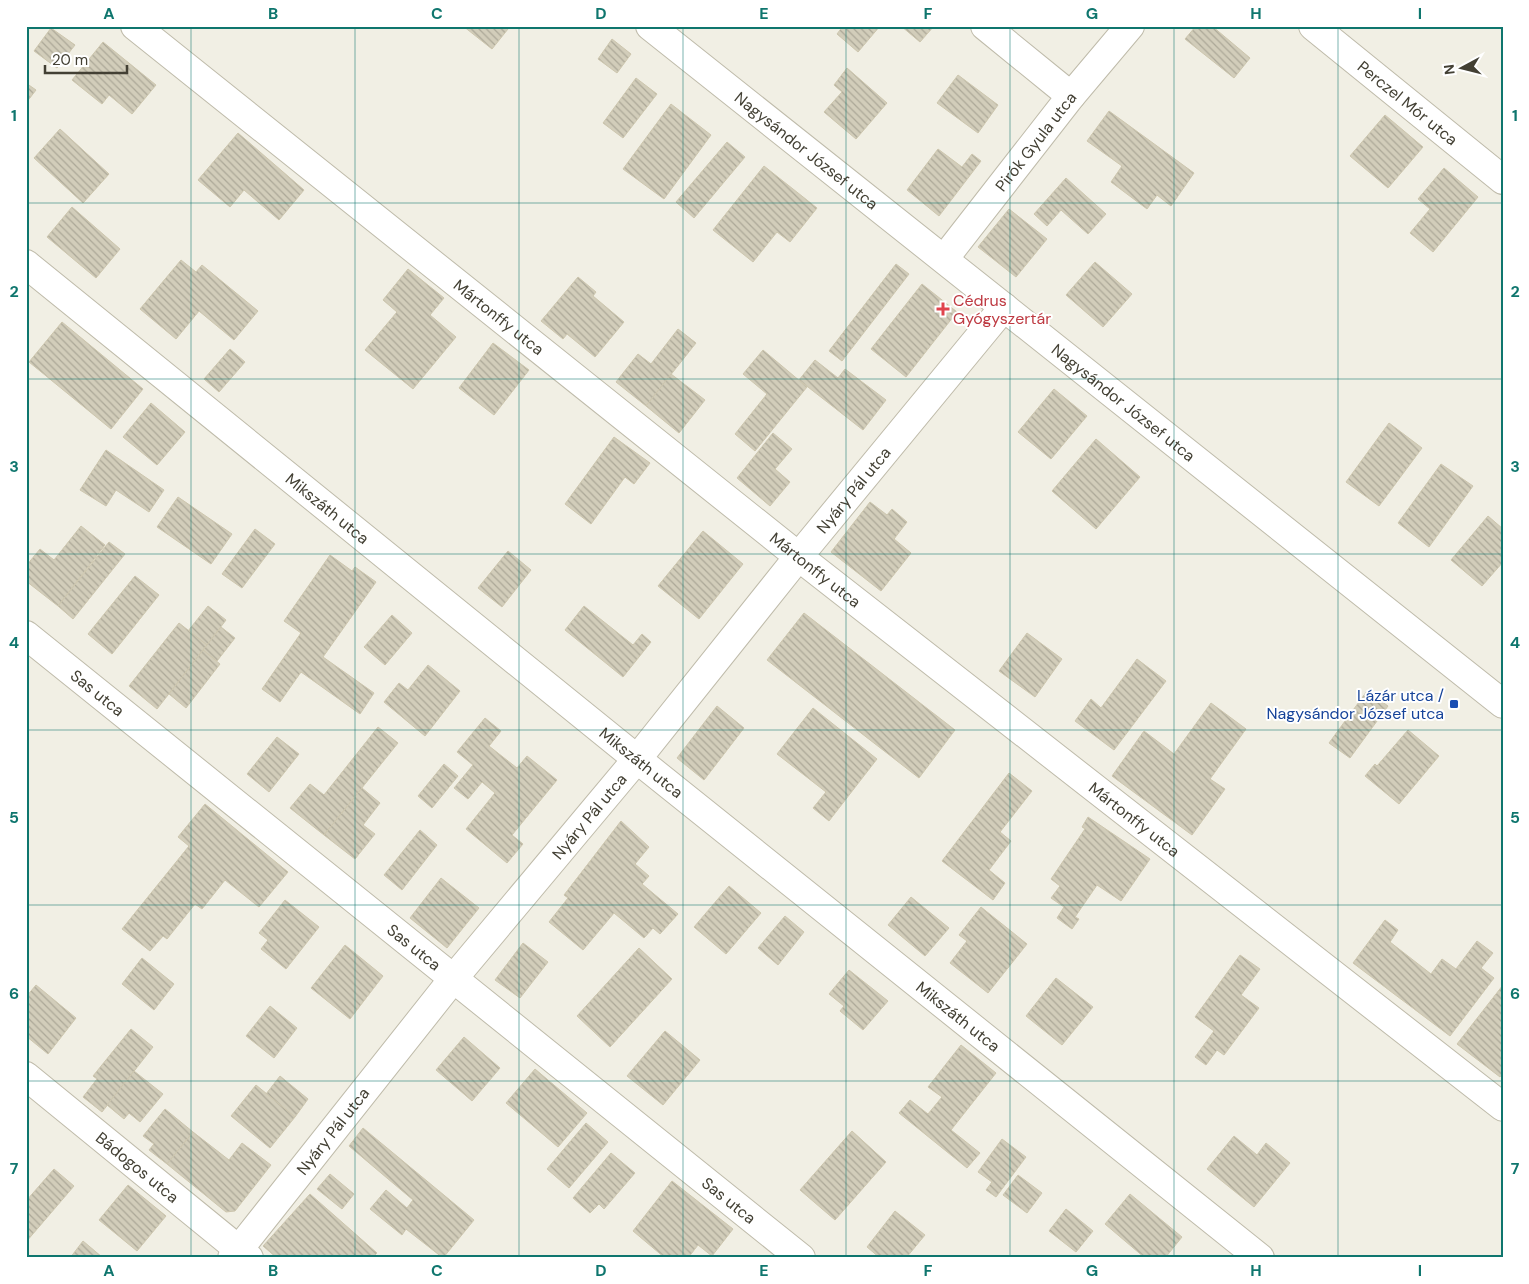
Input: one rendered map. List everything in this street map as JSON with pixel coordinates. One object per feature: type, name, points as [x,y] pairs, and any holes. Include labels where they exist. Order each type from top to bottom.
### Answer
[{"type":"street","name":"Mártonffy utca","points":[[135,26],[798,556],[1503,1107]]},
{"type":"street","name":"Nagysándor József utca","points":[[650,26],[1503,704]]},
{"type":"street","points":[[986,26],[1071,96]]},
{"type":"street","name":"Pirók Gyula utca","points":[[944,259],[1071,96],[1130,26]]},
{"type":"street","name":"Perczel Mór utca","points":[[1313,26],[1503,180]]},
{"type":"street","name":"Mikszáth utca","points":[[26,264],[637,759],[1260,1258]]},
{"type":"street","name":"Nyáry Pál utca","points":[[240,1255],[453,979],[637,759],[798,556],[1004,306]]},
{"type":"street","name":"Sas utca","points":[[26,635],[801,1258]]},
{"type":"street","name":"Bádogos utca","points":[[26,1076],[240,1255]]},
{"type":"building","points":[[463,26],[504,26],[508,29],[492,49]]},
{"type":"building","points":[[843,26],[880,26],[858,52],[837,34]]},
{"type":"building","points":[[901,26],[934,26],[920,42]]},
{"type":"building","points":[[1196,26],[1212,26],[1250,58],[1234,78],[1185,39]]},
{"type":"building","points":[[51,28],[75,45],[57,68],[34,51]]},
{"type":"building","points":[[612,39],[631,54],[617,73],[598,59]]},
{"type":"building","points":[[103,42],[156,85],[132,114],[109,95],[102,104],[72,80]]},
{"type":"building","points":[[847,68],[887,103],[856,139],[824,112],[842,92],[834,85]]},
{"type":"building","points":[[958,75],[998,105],[978,133],[937,103]]},
{"type":"building","points":[[636,78],[657,94],[623,138],[603,123]]},
{"type":"building","points":[[26,83],[36,90],[26,103]]},
{"type":"building","points":[[671,104],[711,135],[664,199],[623,169]]},
{"type":"building","points":[[1109,111],[1194,173],[1171,206],[1157,195],[1147,209],[1111,182],[1122,166],[1087,141]]},
{"type":"building","points":[[1385,115],[1423,147],[1388,188],[1350,156]]},
{"type":"building","points":[[60,129],[109,174],[83,203],[34,158]]},
{"type":"building","points":[[238,133],[304,190],[279,220],[244,190],[230,207],[198,180]]},
{"type":"building","points":[[727,142],[745,157],[694,218],[676,202]]},
{"type":"building","points":[[938,149],[962,167],[972,154],[981,161],[939,216],[907,190]]},
{"type":"building","points":[[764,166],[817,208],[790,242],[777,232],[753,262],[713,230]]},
{"type":"building","points":[[1444,168],[1478,197],[1433,252],[1410,233],[1430,209],[1418,199]]},
{"type":"building","points":[[1066,178],[1106,214],[1088,234],[1061,210],[1047,226],[1034,214]]},
{"type":"building","points":[[72,207],[120,249],[96,278],[47,237]]},
{"type":"building","points":[[1009,209],[1047,239],[1016,277],[978,247]]},
{"type":"building","points":[[181,260],[196,272],[202,265],[258,311],[234,340],[199,311],[176,339],[140,309]]},
{"type":"building","points":[[1095,262],[1132,294],[1103,327],[1066,295]]},
{"type":"building","points":[[896,264],[909,274],[842,361],[829,351]]},
{"type":"building","points":[[408,269],[444,298],[430,315],[456,337],[413,389],[365,350],[397,312],[383,300]]},
{"type":"building","points":[[578,277],[596,292],[593,296],[624,322],[595,357],[567,334],[563,339],[541,321]]},
{"type":"building","points":[[922,284],[957,312],[906,377],[871,349]]},
{"type":"building","points":[[62,322],[143,389],[111,429],[29,362]]},
{"type":"building","points":[[678,329],[696,343],[646,406],[616,382],[638,354],[651,364]]},
{"type":"building","points":[[493,343],[529,370],[494,415],[459,388]]},
{"type":"building","points":[[230,349],[245,362],[219,392],[204,379]]},
{"type":"building","points":[[763,350],[807,387],[755,451],[735,434],[767,394],[743,374]]},
{"type":"building","points":[[815,360],[838,378],[845,369],[886,400],[863,430],[799,380]]},
{"type":"building","points":[[671,374],[705,400],[679,433],[646,406]]},
{"type":"building","points":[[1054,389],[1087,416],[1051,459],[1018,432]]},
{"type":"building","points":[[151,403],[185,432],[157,465],[123,437]]},
{"type":"building","points":[[1389,423],[1422,448],[1379,506],[1346,482]]},
{"type":"building","points":[[773,433],[792,449],[775,469],[790,482],[770,506],[737,478]]},
{"type":"building","points":[[614,437],[650,463],[634,484],[625,477],[591,524],[565,504]]},
{"type":"building","points":[[1096,439],[1140,477],[1096,529],[1052,491]]},
{"type":"building","points":[[106,450],[164,490],[149,512],[116,490],[106,506],[80,490]]},
{"type":"building","points":[[1441,464],[1473,486],[1429,547],[1398,523]]},
{"type":"building","points":[[178,497],[232,534],[211,564],[157,527]]},
{"type":"building","points":[[870,502],[887,515],[892,509],[907,522],[894,539],[911,553],[881,591],[831,552]]},
{"type":"building","points":[[1488,516],[1503,529],[1503,562],[1482,586],[1451,560]]},
{"type":"building","points":[[81,526],[105,545],[58,606],[26,581],[26,566],[40,549],[54,560]]},
{"type":"building","points":[[255,529],[275,544],[242,588],[222,574]]},
{"type":"building","points":[[703,531],[743,564],[699,619],[658,586]]},
{"type":"building","points":[[109,542],[125,554],[73,619],[58,606]]},
{"type":"building","points":[[508,551],[531,570],[502,607],[478,588]]},
{"type":"building","points":[[330,555],[352,571],[355,567],[376,582],[323,657],[374,693],[360,714],[301,672],[280,702],[262,689],[301,633],[284,621]]},
{"type":"building","points":[[135,576],[159,595],[112,654],[88,634]]},
{"type":"building","points":[[208,606],[226,620],[207,645],[188,631]]},
{"type":"building","points":[[584,606],[633,645],[642,634],[651,642],[623,677],[565,630]]},
{"type":"building","points":[[804,613],[955,730],[919,778],[767,660]]},
{"type":"building","points":[[392,615],[412,633],[385,665],[364,647]]},
{"type":"building","points":[[179,623],[207,645],[157,709],[129,686]]},
{"type":"building","points":[[221,627],[235,638],[217,661],[203,650]]},
{"type":"building","points":[[1027,633],[1062,659],[1035,697],[999,671]]},
{"type":"building","points":[[203,650],[220,664],[186,708],[169,694]]},
{"type":"building","points":[[1137,659],[1166,681],[1114,750],[1075,721],[1091,699],[1101,708]]},
{"type":"building","points":[[428,665],[460,691],[425,736],[384,702],[399,683],[408,690]]},
{"type":"building","points":[[1367,691],[1388,706],[1350,758],[1329,743]]},
{"type":"building","points":[[1211,703],[1246,729],[1210,779],[1225,789],[1192,835],[1112,776],[1144,731],[1174,754]]},
{"type":"building","points":[[717,706],[744,728],[704,780],[677,758]]},
{"type":"building","points":[[813,708],[877,759],[829,821],[813,808],[826,792],[777,754]]},
{"type":"building","points":[[485,718],[501,731],[489,746],[517,768],[527,756],[557,780],[512,835],[523,844],[507,863],[466,829],[495,793],[482,782],[468,799],[454,788],[473,765],[457,752]]},
{"type":"building","points":[[378,727],[398,743],[324,835],[290,808],[310,784],[324,795]]},
{"type":"building","points":[[1408,730],[1439,756],[1399,804],[1365,776],[1375,764],[1377,766]]},
{"type":"building","points":[[277,737],[299,754],[269,792],[247,774]]},
{"type":"building","points":[[444,764],[458,776],[432,808],[418,796]]},
{"type":"building","points":[[1009,773],[1032,791],[1000,832],[1011,841],[989,870],[1005,883],[993,900],[942,861]]},
{"type":"building","points":[[362,788],[380,803],[363,825],[375,834],[355,859],[324,835]]},
{"type":"building","points":[[205,804],[288,872],[259,907],[225,880],[202,909],[195,904],[167,939],[163,936],[150,951],[122,929],[189,846],[178,837]]},
{"type":"building","points":[[1088,817],[1150,859],[1121,901],[1097,885],[1075,917],[1079,919],[1072,929],[1057,918],[1064,907],[1051,898],[1060,886],[1051,879],[1085,829],[1082,827]]},
{"type":"building","points":[[621,821],[649,847],[635,864],[649,876],[642,884],[678,914],[660,934],[653,928],[644,938],[614,913],[583,950],[549,922],[568,898],[564,895]]},
{"type":"building","points":[[420,830],[437,845],[402,890],[384,875]]},
{"type":"building","points":[[441,878],[479,908],[447,948],[410,918]]},
{"type":"building","points":[[729,886],[761,913],[726,954],[694,927]]},
{"type":"building","points":[[911,897],[949,928],[925,956],[888,925]]},
{"type":"building","points":[[285,900],[319,927],[286,969],[261,949],[268,940],[259,933]]},
{"type":"building","points":[[981,907],[1027,944],[988,993],[950,963],[967,941],[959,935]]},
{"type":"building","points":[[785,916],[804,932],[778,965],[758,948]]},
{"type":"building","points":[[1385,920],[1398,930],[1390,942],[1431,974],[1442,959],[1456,969],[1477,941],[1493,953],[1481,968],[1494,978],[1450,1036],[1353,963]]},
{"type":"building","points":[[523,943],[548,962],[520,998],[495,980]]},
{"type":"building","points":[[345,945],[383,976],[350,1019],[311,988]]},
{"type":"building","points":[[639,948],[672,979],[610,1047],[577,1016]]},
{"type":"building","points":[[1240,955],[1260,969],[1241,995],[1259,1008],[1224,1055],[1217,1050],[1206,1065],[1195,1057],[1214,1031],[1195,1017]]},
{"type":"building","points":[[142,958],[174,984],[154,1010],[122,984]]},
{"type":"building","points":[[849,970],[888,1001],[863,1030],[840,1011],[844,1006],[829,994]]},
{"type":"building","points":[[1056,978],[1093,1007],[1062,1045],[1026,1016]]},
{"type":"building","points":[[36,985],[76,1018],[48,1054],[26,1036],[26,997]]},
{"type":"building","points":[[1503,985],[1503,1073],[1500,1077],[1457,1044]]},
{"type":"building","points":[[270,1006],[297,1028],[274,1058],[246,1036]]},
{"type":"building","points":[[131,1029],[153,1047],[102,1112],[83,1097],[97,1079],[93,1076]]},
{"type":"building","points":[[665,1031],[700,1060],[663,1105],[627,1076]]},
{"type":"building","points":[[464,1037],[500,1068],[472,1101],[436,1070]]},
{"type":"building","points":[[961,1045],[996,1073],[951,1130],[980,1153],[967,1168],[899,1113],[910,1100],[928,1114],[942,1097],[928,1087]]},
{"type":"building","points":[[535,1069],[587,1113],[558,1147],[506,1103]]},
{"type":"building","points":[[134,1071],[163,1094],[140,1122],[129,1113],[124,1119],[107,1105]]},
{"type":"building","points":[[280,1076],[308,1099],[295,1117],[266,1094]]},
{"type":"building","points":[[256,1085],[295,1117],[270,1148],[231,1116]]},
{"type":"building","points":[[165,1109],[193,1132],[167,1164],[149,1150],[154,1144],[143,1136]]},
{"type":"building","points":[[586,1123],[608,1142],[569,1188],[547,1169]]},
{"type":"building","points":[[363,1128],[474,1220],[443,1258],[406,1229],[402,1235],[370,1209],[386,1190],[407,1208],[413,1200],[349,1146]]},
{"type":"building","points":[[852,1131],[886,1162],[835,1220],[800,1190]]},
{"type":"building","points":[[193,1132],[229,1160],[242,1143],[271,1165],[235,1211],[226,1212],[167,1164]]},
{"type":"building","points":[[1234,1136],[1257,1155],[1266,1143],[1290,1163],[1254,1207],[1207,1169]]},
{"type":"building","points":[[1002,1139],[1026,1157],[996,1197],[986,1190],[992,1182],[978,1172]]},
{"type":"building","points":[[611,1153],[635,1173],[604,1209],[599,1204],[590,1213],[573,1198]]},
{"type":"building","points":[[54,1169],[74,1186],[26,1242],[26,1201]]},
{"type":"building","points":[[330,1174],[354,1194],[342,1209],[317,1189]]},
{"type":"building","points":[[1018,1175],[1042,1193],[1027,1213],[1003,1195]]},
{"type":"building","points":[[672,1181],[733,1229],[712,1256],[698,1245],[688,1258],[665,1258],[633,1231]]},
{"type":"building","points":[[128,1185],[166,1216],[137,1251],[99,1220]]},
{"type":"building","points":[[310,1194],[377,1253],[372,1258],[277,1258],[263,1246]]},
{"type":"building","points":[[1130,1194],[1182,1237],[1165,1258],[1145,1258],[1105,1224]]},
{"type":"building","points":[[1066,1209],[1093,1231],[1076,1252],[1049,1231]]},
{"type":"building","points":[[895,1211],[925,1235],[906,1258],[880,1258],[867,1247]]},
{"type":"building","points":[[83,1241],[102,1257],[70,1258]]},
{"type":"place","name":"Cédrus Gyógyszertár","points":[[943,309]]},
{"type":"place","name":"Lázár utca / Nagysándor József utca","points":[[1454,704]]}]
